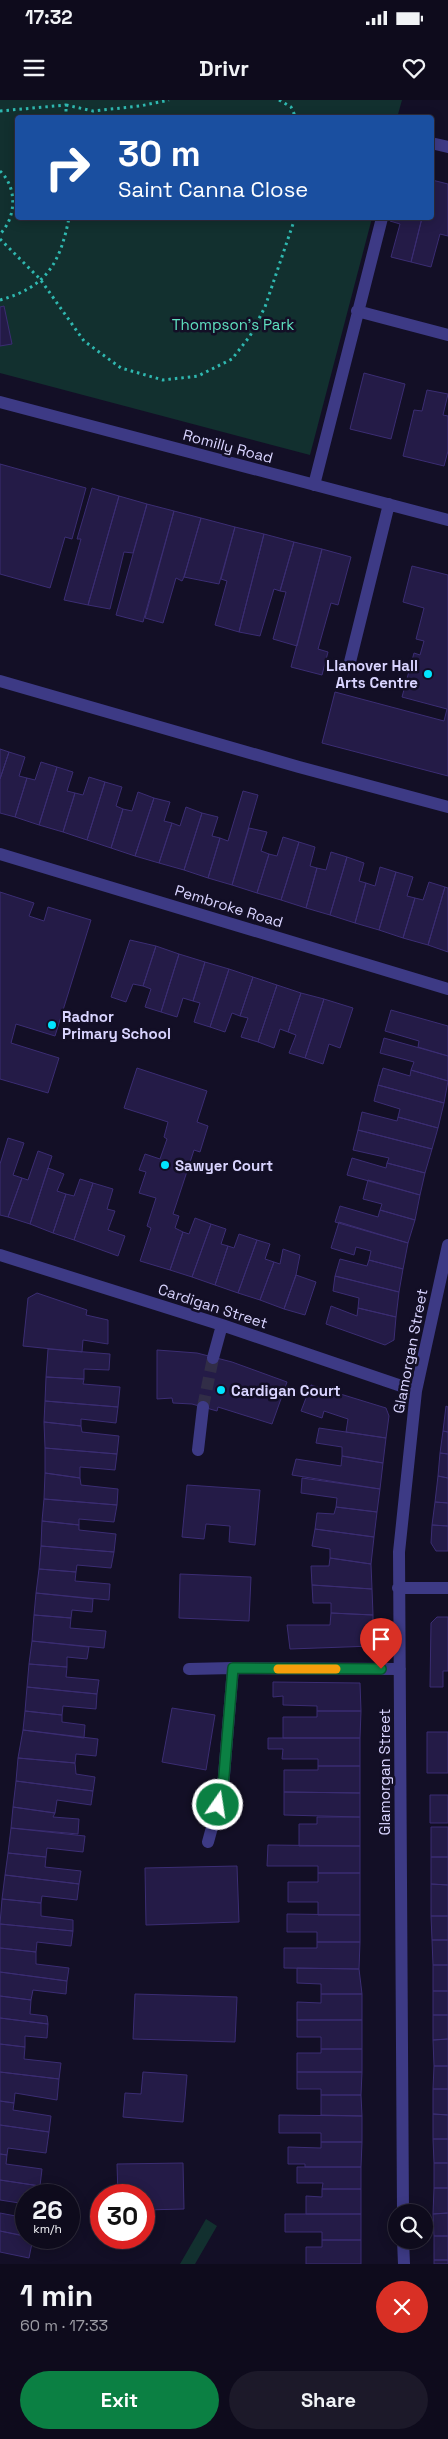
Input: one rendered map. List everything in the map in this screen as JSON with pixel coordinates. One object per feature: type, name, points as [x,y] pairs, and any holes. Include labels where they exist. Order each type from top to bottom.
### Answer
[{"type":"street","points":[[434,144],[448,148]]},
{"type":"street","points":[[314,485],[381,220]]},
{"type":"street","points":[[357,311],[448,336]]},
{"type":"street","name":"Romilly Road","points":[[0,402],[448,520]]},
{"type":"street","points":[[349,666],[389,504]]},
{"type":"street","points":[[0,681],[289,764],[448,807]]},
{"type":"street","name":"Pembroke Road","points":[[0,854],[448,989]]},
{"type":"street","name":"Glamorgan Street","points":[[403,2204],[399,1552],[416,1391],[442,1302],[448,1245]]},
{"type":"street","name":"Cardigan Street","points":[[0,1255],[222,1325],[416,1391]]},
{"type":"street","points":[[213,1358],[222,1325]]},
{"type":"street","points":[[198,1450],[203,1407]]},
{"type":"street","points":[[398,1588],[448,1588]]},
{"type":"street","points":[[208,1842],[223,1787],[233,1668]]},
{"type":"street","points":[[189,1669],[400,1669]]},
{"type":"street","points":[[403,2249],[404,2264]]},
{"type":"path","points":[[66,100],[66,115]]},
{"type":"path","points":[[0,111],[66,105],[93,110],[140,106],[169,100]]},
{"type":"path","points":[[278,100],[291,107],[295,115]]},
{"type":"path","points":[[0,171],[10,185],[13,195],[11,217],[0,234]]},
{"type":"path","points":[[0,300],[28,290],[49,271],[63,248],[69,220]]},
{"type":"path","points":[[0,239],[40,279],[84,341],[120,368],[163,380],[198,376],[232,359],[250,336],[264,307],[294,220]]},
{"type":"green space","name":"Thompson's Park","points":[[0,100],[402,100],[398,115],[15,115],[15,220],[371,220],[310,455],[0,373]]},
{"type":"green space","points":[[206,2219],[217,2226],[195,2264],[180,2264]]},
{"type":"building","points":[[434,180],[448,184],[448,236],[440,234],[431,267],[411,262],[422,220],[434,220]]},
{"type":"building","points":[[422,220],[411,262],[391,257],[400,224],[390,221]]},
{"type":"building","points":[[4,306],[12,344],[0,346],[0,307]]},
{"type":"building","points":[[364,373],[405,384],[391,439],[350,429]]},
{"type":"building","points":[[427,390],[448,394],[443,415],[448,416],[448,451],[444,466],[403,456],[414,410],[422,411]]},
{"type":"building","points":[[0,464],[86,488],[72,539],[65,537],[50,588],[0,574]]},
{"type":"building","points":[[92,488],[119,496],[88,605],[64,600],[81,539],[77,539]]},
{"type":"building","points":[[119,496],[147,504],[133,553],[124,552],[110,609],[88,605]]},
{"type":"building","points":[[147,504],[174,511],[143,622],[116,615]]},
{"type":"building","points":[[174,511],[201,518],[184,577],[182,581],[176,578],[163,623],[145,618]]},
{"type":"building","points":[[201,518],[235,527],[219,584],[184,577]]},
{"type":"building","points":[[235,527],[264,534],[239,632],[215,625],[227,581],[221,579]]},
{"type":"building","points":[[264,534],[294,542],[280,591],[274,589],[260,636],[239,632]]},
{"type":"building","points":[[294,542],[322,549],[297,646],[273,639],[286,592],[280,591]]},
{"type":"building","points":[[322,549],[351,557],[338,605],[331,603],[318,649],[328,652],[322,675],[291,667]]},
{"type":"building","name":"Llanover Hall Arts Centre","points":[[412,566],[448,575],[448,776],[322,743],[335,692],[444,721],[447,709],[402,697],[414,653],[420,655],[424,641],[416,639],[424,608],[403,602]]},
{"type":"building","points":[[0,749],[9,752],[0,779]]},
{"type":"building","points":[[9,752],[25,757],[19,776],[27,778],[15,817],[0,813],[0,779]]},
{"type":"building","points":[[41,762],[57,767],[39,825],[15,817],[27,778],[35,780]]},
{"type":"building","points":[[57,767],[73,772],[67,791],[75,793],[63,832],[39,825]]},
{"type":"building","points":[[89,777],[105,782],[87,840],[63,832],[75,793],[83,795]]},
{"type":"building","points":[[105,782],[122,787],[116,806],[123,809],[111,848],[87,840]]},
{"type":"building","points":[[243,791],[258,795],[232,885],[208,878],[220,838],[228,841]]},
{"type":"building","points":[[138,792],[154,798],[135,856],[111,848],[123,809],[132,811]]},
{"type":"building","points":[[154,798],[170,802],[164,821],[172,823],[159,863],[135,856]]},
{"type":"building","points":[[186,807],[202,813],[184,870],[159,863],[172,823],[180,826]]},
{"type":"building","points":[[202,813],[218,817],[212,836],[220,838],[208,878],[184,870]]},
{"type":"building","points":[[249,828],[267,832],[261,851],[269,854],[257,893],[232,885]]},
{"type":"building","points":[[283,837],[299,842],[281,900],[257,893],[269,854],[277,856]]},
{"type":"building","points":[[299,842],[315,847],[310,866],[317,868],[306,908],[281,900]]},
{"type":"building","points":[[331,852],[347,857],[330,915],[306,908],[317,868],[326,870]]},
{"type":"building","points":[[347,857],[364,863],[359,881],[366,883],[355,923],[330,915]]},
{"type":"building","points":[[380,867],[396,872],[379,930],[355,923],[366,883],[375,886]]},
{"type":"building","points":[[396,872],[413,877],[407,896],[415,898],[403,938],[379,930]]},
{"type":"building","points":[[429,882],[445,887],[428,945],[403,938],[415,898],[423,900]]},
{"type":"building","points":[[445,887],[448,888],[448,952],[428,945]]},
{"type":"building","points":[[0,892],[34,903],[29,916],[44,921],[48,907],[91,920],[55,1036],[16,1024],[11,1043],[59,1058],[48,1093],[0,1079]]},
{"type":"building","points":[[130,940],[156,946],[143,986],[133,984],[126,1002],[111,997]]},
{"type":"building","points":[[156,946],[179,954],[161,1012],[145,1007],[151,989],[143,986]]},
{"type":"building","points":[[179,954],[205,962],[193,1001],[183,998],[177,1017],[161,1012]]},
{"type":"building","points":[[205,962],[229,969],[210,1027],[194,1022],[200,1003],[193,1001]]},
{"type":"building","points":[[229,969],[253,977],[240,1016],[232,1013],[225,1032],[210,1027]]},
{"type":"building","points":[[253,977],[277,985],[258,1042],[241,1037],[248,1018],[240,1016]]},
{"type":"building","points":[[277,985],[301,993],[288,1032],[280,1029],[274,1048],[258,1042]]},
{"type":"building","points":[[301,993],[324,999],[305,1058],[289,1053],[296,1035],[288,1032]]},
{"type":"building","points":[[324,999],[353,1008],[340,1048],[329,1044],[323,1064],[305,1058]]},
{"type":"building","points":[[391,1010],[448,1026],[448,1056],[418,1047],[419,1041],[385,1031]]},
{"type":"building","points":[[384,1038],[448,1056],[448,1081],[411,1070],[414,1062],[380,1053]]},
{"type":"building","name":"Sawyer Court","points":[[137,1068],[207,1091],[197,1122],[208,1126],[200,1152],[194,1150],[173,1214],[179,1216],[175,1228],[183,1232],[170,1270],[140,1261],[151,1228],[147,1226],[156,1198],[139,1193],[146,1172],[139,1170],[145,1154],[160,1159],[167,1139],[164,1137],[168,1122],[124,1108]]},
{"type":"building","points":[[383,1068],[410,1076],[411,1070],[448,1081],[444,1103],[378,1085]]},
{"type":"building","points":[[378,1085],[444,1103],[438,1128],[398,1117],[400,1109],[374,1101]]},
{"type":"building","points":[[362,1112],[397,1121],[398,1117],[438,1128],[432,1149],[358,1130]]},
{"type":"building","points":[[358,1130],[432,1149],[425,1173],[387,1163],[389,1158],[353,1150]]},
{"type":"building","points":[[8,1138],[24,1143],[13,1175],[22,1178],[8,1217],[0,1215],[0,1164]]},
{"type":"building","points":[[38,1151],[52,1156],[30,1224],[8,1217],[22,1178],[28,1180]]},
{"type":"building","points":[[352,1158],[386,1168],[387,1163],[425,1173],[420,1195],[347,1175]]},
{"type":"building","points":[[48,1168],[64,1174],[57,1191],[66,1194],[53,1233],[30,1224]]},
{"type":"building","points":[[80,1179],[93,1183],[74,1240],[53,1233],[66,1194],[74,1196]]},
{"type":"building","points":[[368,1180],[420,1195],[415,1220],[380,1210],[382,1204],[363,1199]]},
{"type":"building","points":[[93,1183],[113,1189],[107,1209],[115,1211],[108,1230],[125,1236],[118,1256],[74,1240]]},
{"type":"building","points":[[340,1206],[378,1217],[380,1210],[415,1220],[408,1243],[335,1222]]},
{"type":"building","points":[[195,1218],[211,1224],[192,1277],[170,1270],[183,1232],[189,1234]]},
{"type":"building","points":[[339,1222],[408,1243],[403,1269],[369,1260],[371,1251],[356,1247],[354,1255],[331,1248]]},
{"type":"building","points":[[211,1224],[226,1229],[221,1244],[228,1246],[215,1285],[192,1277]]},
{"type":"building","points":[[239,1234],[257,1240],[238,1293],[215,1285],[228,1246],[234,1248]]},
{"type":"building","points":[[257,1240],[270,1244],[265,1259],[274,1262],[260,1300],[238,1293]]},
{"type":"building","points":[[283,1249],[300,1255],[296,1275],[284,1309],[260,1300],[274,1262],[280,1264]]},
{"type":"building","points":[[340,1259],[367,1266],[369,1260],[403,1269],[399,1292],[335,1276]]},
{"type":"building","points":[[296,1275],[316,1282],[305,1315],[284,1309]]},
{"type":"building","points":[[335,1276],[399,1292],[396,1317],[358,1308],[359,1298],[333,1291]]},
{"type":"building","points":[[37,1293],[87,1310],[86,1315],[108,1320],[108,1344],[83,1340],[82,1352],[23,1346],[28,1298]]},
{"type":"building","points":[[331,1306],[357,1316],[358,1308],[396,1317],[394,1340],[385,1345],[326,1324]]},
{"type":"building","points":[[48,1349],[110,1354],[109,1370],[84,1369],[84,1379],[46,1377]]},
{"type":"building","name":"Cardigan Court","points":[[157,1350],[197,1353],[232,1362],[287,1382],[272,1424],[218,1407],[217,1411],[192,1404],[173,1403],[172,1398],[157,1399]]},
{"type":"building","points":[[46,1377],[84,1379],[83,1384],[120,1387],[118,1407],[45,1401]]},
{"type":"building","points":[[311,1385],[386,1408],[389,1416],[386,1438],[346,1432],[348,1419],[324,1411],[322,1418],[301,1411]]},
{"type":"building","points":[[45,1401],[118,1407],[116,1423],[81,1419],[81,1426],[44,1422]]},
{"type":"building","points":[[446,1406],[448,1407],[448,1432],[443,1431]]},
{"type":"building","points":[[44,1422],[81,1426],[82,1432],[119,1436],[117,1454],[45,1448]]},
{"type":"building","points":[[319,1428],[386,1438],[383,1463],[342,1456],[342,1447],[316,1443]]},
{"type":"building","points":[[443,1431],[448,1432],[448,1454],[440,1453]]},
{"type":"building","points":[[45,1448],[117,1454],[115,1470],[80,1467],[80,1478],[45,1473]]},
{"type":"building","points":[[440,1453],[448,1454],[448,1478],[438,1476]]},
{"type":"building","points":[[342,1456],[383,1463],[380,1489],[292,1475],[296,1459],[341,1466]]},
{"type":"building","points":[[45,1473],[80,1478],[81,1485],[118,1489],[117,1505],[44,1499]]},
{"type":"building","points":[[438,1476],[448,1478],[448,1503],[435,1502]]},
{"type":"building","points":[[302,1478],[380,1489],[377,1512],[336,1507],[337,1498],[301,1493]]},
{"type":"building","points":[[187,1485],[260,1490],[255,1545],[229,1542],[230,1526],[206,1524],[204,1539],[182,1537]]},
{"type":"building","points":[[44,1499],[117,1505],[114,1522],[79,1519],[79,1525],[42,1521]]},
{"type":"building","points":[[435,1502],[448,1503],[448,1526],[432,1525]]},
{"type":"building","points":[[336,1507],[377,1512],[374,1537],[315,1529],[317,1513],[334,1514]]},
{"type":"building","points":[[42,1521],[79,1525],[79,1530],[116,1534],[114,1552],[41,1546]]},
{"type":"building","points":[[432,1525],[448,1526],[448,1551],[436,1551],[431,1543]]},
{"type":"building","points":[[315,1529],[374,1537],[371,1564],[330,1558],[330,1549],[312,1546]]},
{"type":"building","points":[[41,1546],[114,1552],[111,1568],[77,1565],[76,1572],[39,1569]]},
{"type":"building","points":[[330,1558],[371,1564],[372,1589],[312,1585],[311,1566],[329,1566]]},
{"type":"building","points":[[39,1569],[76,1572],[75,1581],[110,1584],[109,1600],[36,1593]]},
{"type":"building","points":[[180,1574],[251,1577],[249,1621],[179,1618]]},
{"type":"building","points":[[312,1585],[372,1589],[373,1615],[331,1613],[331,1603],[313,1603]]},
{"type":"building","points":[[36,1593],[93,1599],[92,1612],[72,1610],[71,1618],[34,1615]]},
{"type":"building","points":[[331,1613],[373,1615],[373,1646],[290,1649],[287,1625],[330,1625]]},
{"type":"building","points":[[34,1615],[71,1618],[70,1628],[106,1631],[104,1648],[32,1641]]},
{"type":"building","points":[[437,1617],[448,1617],[448,1671],[443,1671],[443,1687],[430,1687],[431,1623]]},
{"type":"building","points":[[32,1641],[89,1647],[87,1659],[67,1657],[67,1667],[29,1664]]},
{"type":"building","points":[[29,1664],[67,1667],[66,1677],[99,1680],[97,1694],[27,1687]]},
{"type":"building","points":[[273,1682],[360,1683],[361,1711],[317,1711],[317,1706],[283,1705],[283,1696],[273,1697]]},
{"type":"building","points":[[27,1687],[97,1694],[96,1709],[63,1706],[62,1715],[25,1711]]},
{"type":"building","points":[[172,1708],[215,1715],[206,1770],[162,1762]]},
{"type":"building","points":[[25,1711],[62,1715],[62,1722],[85,1725],[84,1738],[23,1730]]},
{"type":"building","points":[[317,1711],[361,1711],[360,1738],[283,1738],[283,1717],[317,1717]]},
{"type":"building","points":[[23,1730],[98,1739],[96,1756],[76,1754],[75,1763],[18,1758]]},
{"type":"building","points":[[427,1732],[448,1732],[448,1773],[427,1773]]},
{"type":"building","points":[[268,1738],[360,1738],[360,1766],[318,1766],[318,1759],[282,1759],[283,1749],[268,1749]]},
{"type":"building","points":[[18,1758],[75,1763],[76,1774],[95,1777],[93,1791],[16,1781]]},
{"type":"building","points":[[318,1766],[360,1766],[360,1793],[284,1792],[284,1770],[318,1770]]},
{"type":"building","points":[[16,1781],[93,1791],[91,1805],[57,1800],[55,1813],[13,1807]]},
{"type":"building","points":[[284,1792],[360,1793],[360,1817],[284,1815]]},
{"type":"building","points":[[430,1795],[448,1795],[448,1823],[430,1823]]},
{"type":"building","points":[[13,1807],[55,1813],[53,1817],[79,1819],[78,1834],[11,1828]]},
{"type":"building","points":[[317,1817],[360,1817],[360,1846],[299,1846],[299,1824],[317,1824]]},
{"type":"building","points":[[431,1827],[448,1827],[448,1857],[431,1857]]},
{"type":"building","points":[[11,1828],[85,1836],[83,1852],[47,1848],[46,1857],[8,1853]]},
{"type":"building","points":[[268,1845],[360,1846],[360,1873],[318,1873],[318,1866],[267,1866]]},
{"type":"building","points":[[8,1853],[46,1857],[45,1867],[81,1871],[79,1884],[5,1875]]},
{"type":"building","points":[[431,1857],[448,1857],[448,1885],[431,1884]]},
{"type":"building","points":[[237,1866],[239,1922],[146,1925],[145,1868]]},
{"type":"building","points":[[318,1873],[360,1873],[360,1915],[318,1915],[318,1902],[288,1902],[288,1882],[318,1882]]},
{"type":"building","points":[[5,1875],[79,1884],[77,1900],[42,1896],[41,1903],[2,1899]]},
{"type":"building","points":[[431,1884],[448,1885],[448,1916],[431,1916]]},
{"type":"building","points":[[2,1899],[41,1903],[41,1916],[73,1920],[73,1931],[0,1924]]},
{"type":"building","points":[[287,1914],[360,1915],[360,1942],[317,1942],[317,1932],[287,1932]]},
{"type":"building","points":[[431,1916],[448,1916],[448,1940],[432,1940]]},
{"type":"building","points":[[0,1924],[73,1931],[71,1946],[37,1942],[36,1952],[0,1948]]},
{"type":"building","points":[[432,1940],[448,1940],[448,1965],[433,1965]]},
{"type":"building","points":[[317,1942],[360,1942],[359,1969],[284,1968],[284,1948],[317,1948]]},
{"type":"building","points":[[0,1948],[36,1952],[36,1964],[69,1968],[67,1981],[0,1972]]},
{"type":"building","points":[[433,1965],[448,1965],[448,1991],[433,1991]]},
{"type":"building","points":[[297,1968],[359,1969],[362,1994],[321,1994],[321,1984],[297,1983]]},
{"type":"building","points":[[0,1972],[67,1981],[66,1994],[33,1990],[31,2000],[0,1996]]},
{"type":"building","points":[[433,1991],[448,1991],[448,2015],[433,2015]]},
{"type":"building","points":[[135,1994],[237,1997],[235,2042],[133,2039]]},
{"type":"building","points":[[321,1994],[362,1994],[362,2020],[297,2020],[297,2002],[321,2003]]},
{"type":"building","points":[[0,1996],[31,2000],[30,2014],[47,2016],[48,2024],[0,2018]]},
{"type":"building","points":[[433,2015],[448,2015],[448,2039],[433,2040]]},
{"type":"building","points":[[0,2018],[48,2024],[47,2038],[25,2036],[25,2047],[0,2044]]},
{"type":"building","points":[[297,2020],[362,2020],[362,2049],[321,2049],[321,2037],[297,2037]]},
{"type":"building","points":[[448,2039],[448,2066],[434,2066],[433,2040]]},
{"type":"building","points":[[0,2044],[25,2047],[24,2059],[61,2063],[59,2079],[0,2072]]},
{"type":"building","points":[[321,2049],[362,2049],[362,2072],[297,2072],[297,2053],[321,2053]]},
{"type":"building","points":[[434,2066],[448,2066],[448,2089],[433,2089]]},
{"type":"building","points":[[0,2072],[59,2079],[57,2100],[15,2093],[14,2103],[0,2101]]},
{"type":"building","points":[[143,2072],[187,2075],[183,2122],[123,2117],[125,2093],[141,2094]]},
{"type":"building","points":[[297,2072],[362,2072],[361,2095],[321,2095],[321,2089],[297,2089]]},
{"type":"building","points":[[433,2089],[448,2089],[448,2115],[433,2114]]},
{"type":"building","points":[[321,2095],[361,2095],[362,2116],[321,2115]]},
{"type":"building","points":[[0,2101],[14,2103],[13,2110],[51,2116],[49,2132],[0,2125]]},
{"type":"building","points":[[433,2114],[448,2115],[448,2139],[433,2139]]},
{"type":"building","points":[[279,2115],[362,2116],[362,2142],[321,2142],[321,2133],[279,2133]]},
{"type":"building","points":[[0,2125],[49,2132],[46,2153],[8,2148],[7,2155],[0,2154]]},
{"type":"building","points":[[433,2139],[448,2139],[448,2163],[434,2163]]},
{"type":"building","points":[[321,2142],[362,2142],[361,2167],[305,2167],[305,2164],[288,2164],[288,2147],[321,2148]]},
{"type":"building","points":[[0,2154],[7,2155],[6,2164],[42,2169],[40,2184],[0,2180]]},
{"type":"building","points":[[183,2163],[184,2209],[155,2210],[155,2184],[118,2184],[117,2164]]},
{"type":"building","points":[[434,2163],[448,2163],[448,2188],[434,2188]]},
{"type":"building","points":[[297,2167],[361,2167],[361,2189],[322,2189],[323,2183],[297,2183]]},
{"type":"building","points":[[0,2180],[27,2184],[15,2184],[15,2202],[0,2200]]},
{"type":"building","points":[[434,2188],[448,2188],[448,2213],[433,2214]]},
{"type":"building","points":[[322,2189],[361,2189],[361,2214],[306,2214],[306,2196],[322,2197]]},
{"type":"building","points":[[0,2213],[15,2216],[15,2234],[0,2231]]},
{"type":"building","points":[[448,2213],[448,2236],[434,2236],[433,2214]]},
{"type":"building","points":[[285,2214],[361,2214],[361,2240],[322,2240],[322,2232],[285,2232]]},
{"type":"building","points":[[0,2231],[15,2234],[15,2249],[31,2249],[29,2258],[0,2252]]},
{"type":"building","points":[[434,2236],[448,2236],[448,2260],[434,2260]]},
{"type":"building","points":[[322,2240],[361,2240],[361,2264],[306,2264],[306,2247],[322,2247]]},
{"type":"building","points":[[434,2260],[448,2260],[448,2264],[434,2264]]},
{"type":"tunnel","points":[[203,1407],[213,1358]]},
{"type":"slow traffic","points":[[278,1669],[336,1669]]},
{"type":"place","name":"Llanover Hall Arts Centre","points":[[428,674]]},
{"type":"place","name":"Radnor Primary School","points":[[52,1025]]},
{"type":"place","name":"Sawyer Court","points":[[165,1165]]},
{"type":"place","name":"Cardigan Court","points":[[221,1390]]},
{"type":"route","points":[[218,1805],[223,1787],[233,1668],[381,1669]]}]
